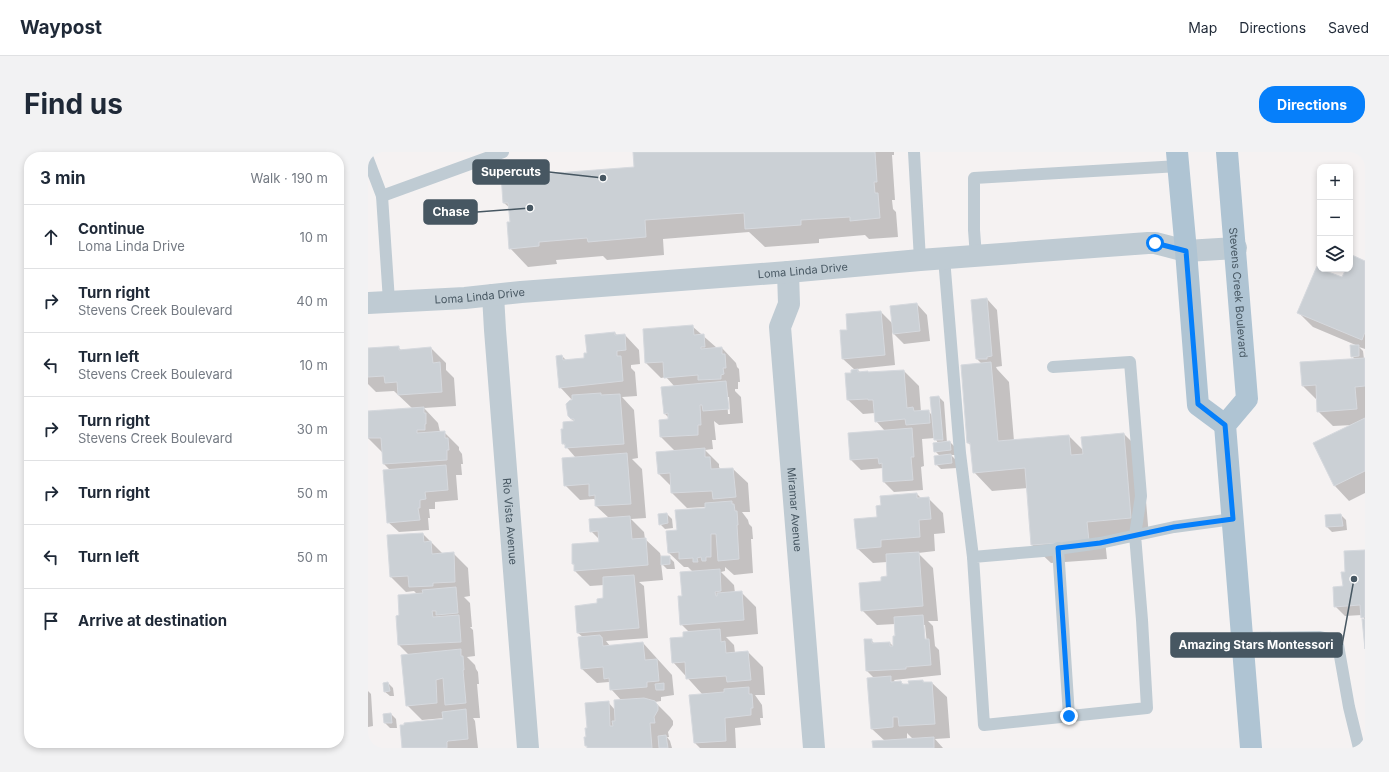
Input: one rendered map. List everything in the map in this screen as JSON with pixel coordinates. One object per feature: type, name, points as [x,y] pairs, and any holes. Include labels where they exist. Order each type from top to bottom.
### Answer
[{"type":"main road","name":"Stevens Creek Boulevard","points":[[1225,425],[1247,400],[1228,152]]},
{"type":"main road","points":[[1178,159],[1198,404],[1225,425],[1251,748]]},
{"type":"street","name":"Loma Linda Drive","points":[[378,302],[465,298],[944,258],[1155,243],[1186,251],[1236,248]]},
{"type":"street","name":"Miramar Avenue","points":[[788,272],[789,304],[780,327],[814,748]]},
{"type":"street","name":"Rio Vista Avenue","points":[[493,295],[528,748]]},
{"type":"lane","points":[[382,196],[503,152]]},
{"type":"lane","points":[[914,152],[920,260]]},
{"type":"lane","points":[[368,159],[382,196],[378,302]]},
{"type":"lane","points":[[976,256],[974,230],[974,178],[1178,159]]},
{"type":"lane","points":[[944,258],[960,453],[973,557],[984,725],[1147,708],[1135,535],[1141,496],[1130,362],[1053,367]]},
{"type":"lane","points":[[973,557],[1100,543],[1174,527],[1233,519]]},
{"type":"lane","points":[[1058,548],[1069,716]]},
{"type":"lane","points":[[1242,638],[1320,637],[1329,639],[1338,645],[1349,707],[1359,748]]},
{"type":"building","points":[[633,152],[875,152],[877,182],[874,182],[875,193],[878,193],[880,218],[850,221],[850,217],[801,220],[801,225],[745,229],[744,213],[645,220],[646,237],[588,242],[587,238],[539,242],[539,246],[509,249],[507,222],[510,222],[508,203],[503,203],[501,175],[531,172],[531,175],[634,167]]},
{"type":"building","points":[[1353,255],[1365,261],[1365,332],[1362,340],[1297,313],[1317,266],[1317,272],[1328,272],[1342,277],[1344,272],[1353,272]]},
{"type":"building","points":[[987,298],[992,356],[987,357],[987,359],[976,359],[971,300]]},
{"type":"building","points":[[917,303],[920,331],[893,334],[890,306]]},
{"type":"building","points":[[881,311],[885,355],[842,359],[840,330],[847,330],[846,314]]},
{"type":"building","points":[[693,325],[694,335],[704,334],[705,347],[701,347],[701,349],[722,347],[722,354],[725,354],[726,368],[723,368],[724,374],[721,375],[721,379],[698,380],[698,375],[664,378],[663,362],[645,363],[643,329]]},
{"type":"building","points":[[615,332],[615,335],[625,334],[626,350],[617,351],[617,356],[621,356],[623,381],[559,388],[556,356],[562,355],[563,360],[584,358],[584,353],[587,353],[585,335]]},
{"type":"building","points":[[1350,345],[1359,345],[1359,356],[1351,357]]},
{"type":"building","points":[[399,346],[399,350],[431,347],[433,363],[440,362],[442,392],[398,395],[397,382],[385,383],[384,376],[368,377],[368,348]]},
{"type":"building","points":[[1365,358],[1365,386],[1355,387],[1357,409],[1317,412],[1316,385],[1302,386],[1300,362]]},
{"type":"building","points":[[991,362],[998,441],[1069,435],[1071,455],[1083,454],[1081,437],[1124,433],[1131,518],[1087,522],[1089,541],[1031,545],[1025,468],[973,473],[970,443],[967,443],[961,365]]},
{"type":"building","points":[[858,369],[858,372],[904,370],[907,408],[913,407],[914,411],[929,410],[930,423],[906,425],[905,419],[875,422],[873,400],[847,400],[845,373],[851,373],[851,370]]},
{"type":"building","points":[[726,381],[729,409],[703,411],[702,405],[700,405],[701,425],[698,425],[698,435],[660,437],[659,420],[668,419],[668,413],[664,414],[661,387]]},
{"type":"building","points":[[601,393],[601,395],[620,394],[624,444],[565,448],[565,444],[562,444],[561,429],[563,429],[563,422],[574,421],[574,419],[571,419],[568,416],[566,404],[572,400],[572,395]]},
{"type":"building","points":[[939,396],[943,440],[934,440],[930,397]]},
{"type":"building","points":[[424,407],[424,413],[426,413],[425,430],[417,430],[417,433],[445,431],[445,438],[448,438],[449,450],[447,450],[447,460],[383,464],[381,438],[368,438],[368,411]]},
{"type":"building","points":[[1365,418],[1365,471],[1334,486],[1313,443]]},
{"type":"building","points":[[912,428],[914,457],[911,457],[913,480],[883,482],[882,463],[879,464],[878,458],[850,460],[848,433]]},
{"type":"building","points":[[950,441],[951,450],[934,452],[933,443]]},
{"type":"building","points":[[705,448],[705,457],[710,457],[711,469],[733,468],[736,497],[713,499],[712,491],[671,493],[670,473],[658,474],[656,452]]},
{"type":"building","points":[[627,453],[631,504],[595,506],[595,495],[589,496],[589,484],[564,486],[562,458]]},
{"type":"building","points":[[951,454],[952,463],[935,465],[934,456]]},
{"type":"building","points":[[446,465],[448,490],[425,492],[426,499],[420,500],[420,508],[418,508],[420,520],[387,523],[383,470]]},
{"type":"building","points":[[917,493],[917,498],[929,497],[931,519],[919,520],[920,537],[881,540],[881,547],[857,549],[854,519],[877,517],[876,506],[881,505],[880,496]]},
{"type":"building","points":[[732,501],[735,511],[737,511],[739,559],[718,561],[716,534],[711,534],[711,557],[706,557],[706,561],[702,561],[701,557],[697,558],[698,562],[693,562],[693,558],[679,559],[679,552],[668,553],[666,531],[677,530],[675,510],[705,508],[705,503]]},
{"type":"building","points":[[667,513],[668,523],[659,525],[658,514]]},
{"type":"building","points":[[1341,514],[1343,526],[1326,527],[1325,515]]},
{"type":"building","points":[[630,516],[632,539],[646,538],[648,565],[574,571],[574,564],[572,564],[572,544],[599,542],[598,531],[590,532],[589,519]]},
{"type":"building","points":[[423,533],[424,542],[431,541],[432,554],[454,552],[455,582],[433,583],[433,586],[409,587],[408,576],[390,577],[387,535]]},
{"type":"building","points":[[1365,550],[1365,617],[1361,618],[1360,605],[1334,607],[1333,587],[1343,586],[1341,572],[1345,572],[1344,551]]},
{"type":"building","points":[[919,552],[923,606],[861,611],[859,583],[881,581],[881,577],[887,576],[886,554]]},
{"type":"building","points":[[661,556],[670,556],[670,564],[661,565]]},
{"type":"building","points":[[720,569],[721,591],[715,592],[716,596],[717,593],[742,591],[744,620],[680,625],[678,596],[682,596],[680,572]]},
{"type":"building","points":[[634,575],[639,628],[577,633],[575,606],[597,603],[597,599],[603,598],[603,577]]},
{"type":"building","points":[[456,587],[458,613],[436,615],[436,611],[432,611],[433,617],[459,615],[461,642],[398,645],[396,616],[399,615],[398,595],[423,593],[422,590]]},
{"type":"building","points":[[923,615],[925,639],[929,639],[931,665],[906,667],[906,669],[866,671],[864,639],[872,639],[872,643],[890,642],[890,646],[893,646],[893,636],[895,636],[894,617]]},
{"type":"building","points":[[1362,619],[1365,619],[1365,649]]},
{"type":"building","points":[[720,629],[721,642],[725,641],[726,653],[748,651],[751,680],[727,682],[726,676],[686,679],[685,662],[672,663],[670,638],[683,637],[683,632]]},
{"type":"building","points":[[600,635],[602,637],[603,646],[643,642],[645,660],[657,659],[659,681],[647,682],[647,687],[610,690],[609,678],[604,679],[603,667],[581,669],[578,637]]},
{"type":"building","points":[[461,649],[461,656],[463,656],[466,703],[445,705],[443,678],[436,680],[437,703],[406,706],[401,655]]},
{"type":"building","points":[[891,676],[891,682],[901,681],[902,684],[909,684],[908,681],[923,680],[923,682],[932,682],[935,724],[899,726],[898,717],[893,717],[893,727],[871,729],[867,678]]},
{"type":"building","points":[[388,682],[390,691],[384,692],[383,683]]},
{"type":"building","points":[[664,683],[664,690],[656,690],[655,684]]},
{"type":"building","points":[[749,687],[749,694],[752,694],[753,708],[751,708],[751,715],[725,718],[726,741],[694,743],[689,695],[724,692],[724,689]]},
{"type":"building","points":[[644,698],[655,701],[658,706],[658,710],[654,717],[655,723],[650,723],[652,748],[587,748],[587,746],[585,746],[585,728],[587,728],[585,703],[609,701],[610,726],[613,726],[612,721],[615,721],[614,700]]},
{"type":"building","points":[[466,709],[468,739],[448,741],[447,748],[402,748],[400,725],[404,725],[404,723],[443,719],[442,712]]},
{"type":"building","points":[[391,713],[392,723],[384,723],[383,714]]},
{"type":"building","points":[[666,735],[668,748],[659,748],[658,736]]},
{"type":"building","points":[[934,737],[934,748],[873,748],[872,741]]},
{"type":"place","name":"Supercuts","points":[[603,178]]},
{"type":"place","name":"Chase","points":[[530,208]]},
{"type":"place","name":"Amazing Stars Montessori","points":[[1354,579]]},
{"type":"route","points":[[1069,716],[1058,548],[1100,543],[1174,527],[1233,519],[1225,425],[1198,404],[1186,251],[1155,243]]}]
